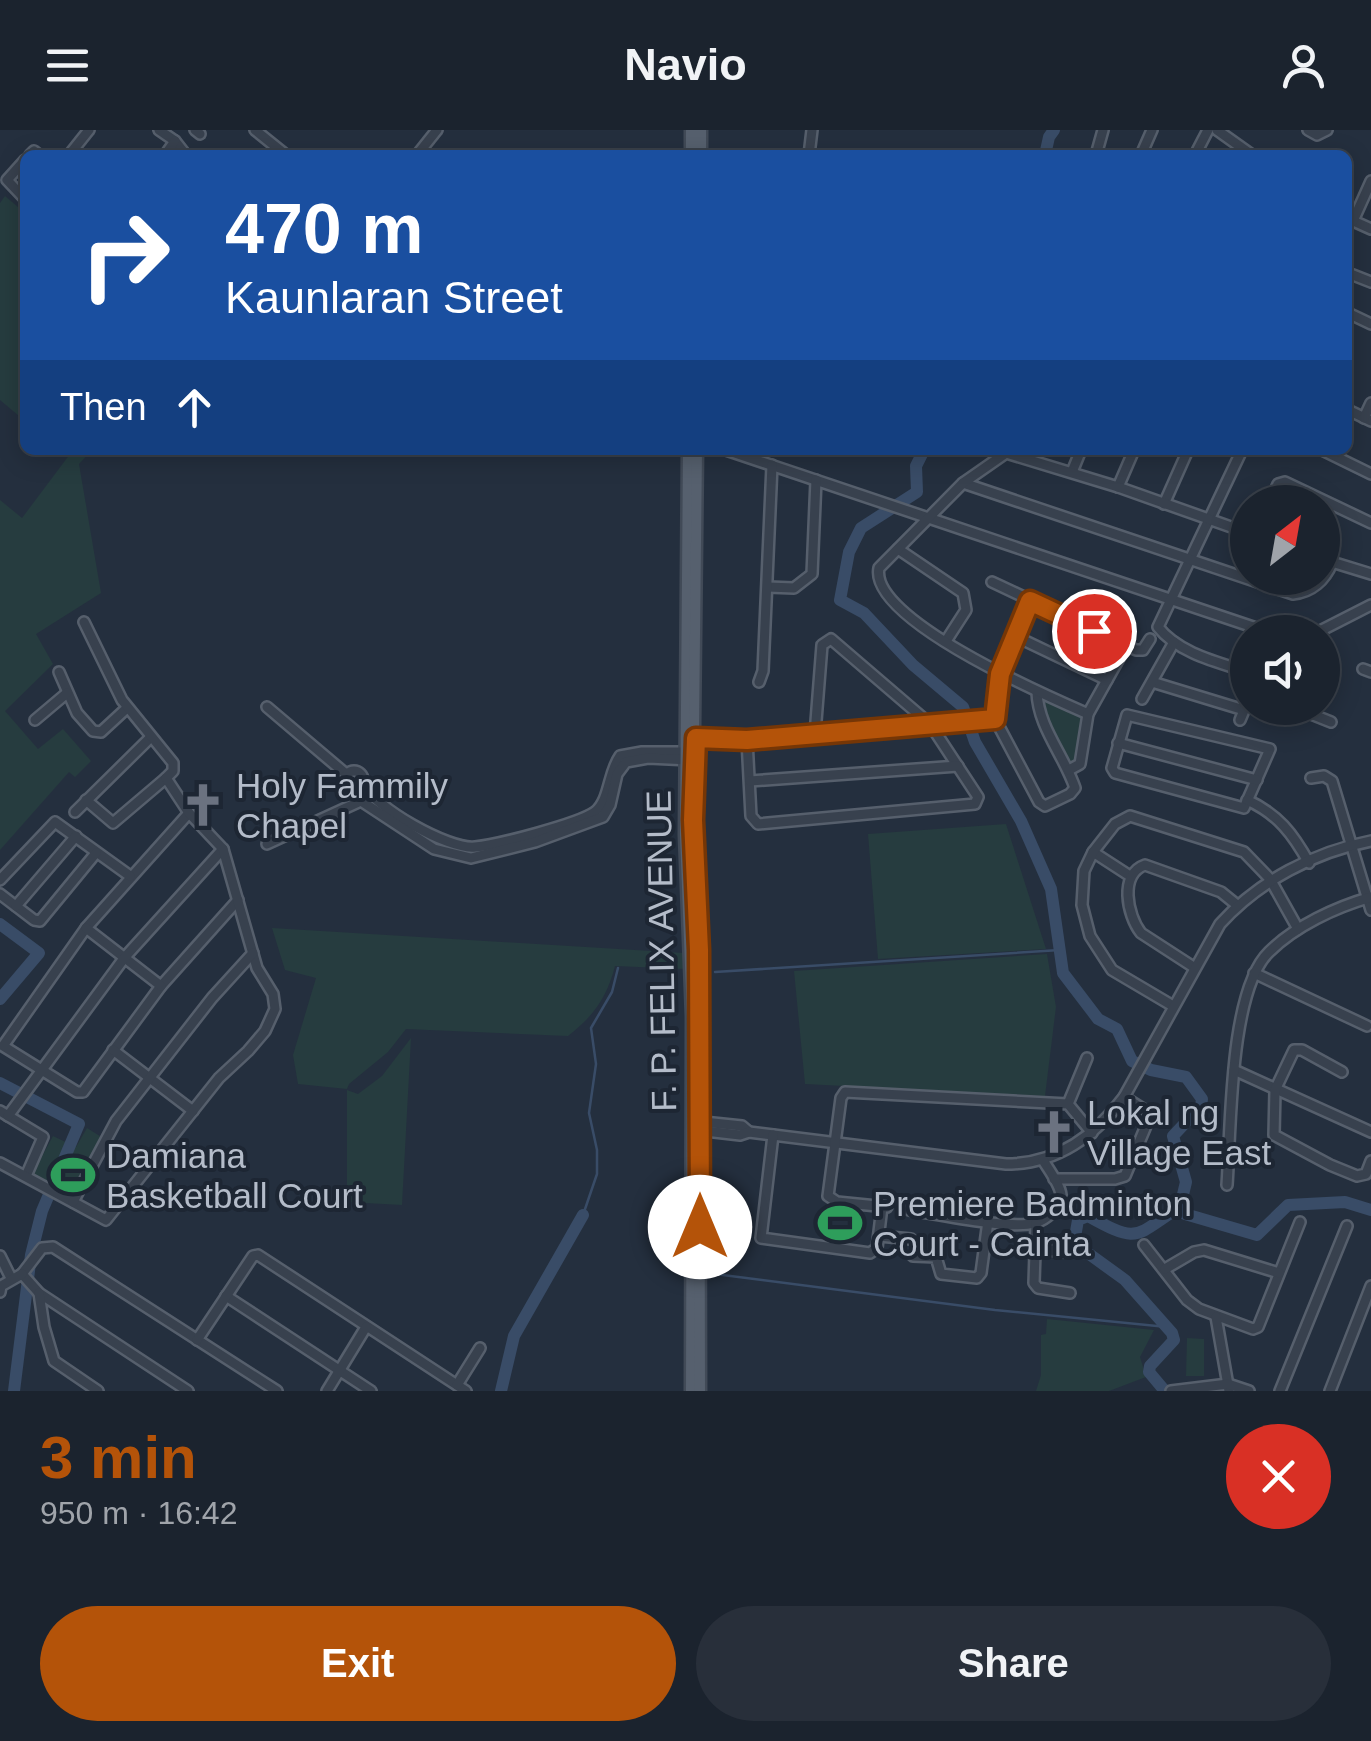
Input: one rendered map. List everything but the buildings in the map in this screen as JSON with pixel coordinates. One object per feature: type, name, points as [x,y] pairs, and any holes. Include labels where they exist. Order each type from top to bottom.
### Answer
[{"type":"main road","name":"F. P. FELIX AVENUE","points":[[688,455],[691,738]]},
{"type":"main road","name":"F. P. FELIX AVENUE","points":[[691,1391],[699,935],[690,756],[697,455]]},
{"type":"main road","name":"F. P. FELIX AVENUE","points":[[695,1126],[700,1391]]},
{"type":"street","points":[[73,150],[89,130]]},
{"type":"street","points":[[159,130],[182,150]]},
{"type":"street","points":[[255,130],[280,150]]},
{"type":"street","points":[[421,150],[437,130]]},
{"type":"street","points":[[1217,130],[1245,150]]},
{"type":"street","points":[[1308,130],[1317,135],[1328,130]]},
{"type":"street","points":[[168,150],[175,142]]},
{"type":"street","points":[[20,167],[7,180],[20,193]]},
{"type":"street","points":[[1352,215],[1371,181]]},
{"type":"street","points":[[1368,419],[1371,402]]},
{"type":"street","points":[[741,455],[1230,620]]},
{"type":"street","points":[[1003,455],[963,482],[880,568],[879,579],[888,594],[923,627],[946,642],[1000,674],[1088,714]]},
{"type":"street","points":[[1013,455],[1230,526]]},
{"type":"street","points":[[1072,472],[1080,455]]},
{"type":"street","points":[[1118,487],[1132,455]]},
{"type":"street","points":[[1164,504],[1186,455]]},
{"type":"street","points":[[1230,666],[1174,642],[1158,626],[1240,455]]},
{"type":"street","points":[[1332,455],[1371,474]]},
{"type":"street","points":[[759,682],[763,671],[772,465]]},
{"type":"street","points":[[768,587],[794,588],[812,574],[816,480]]},
{"type":"street","points":[[963,482],[1230,572]]},
{"type":"street","points":[[1340,508],[1371,523]]},
{"type":"street","points":[[898,549],[963,593],[966,610],[946,642]]},
{"type":"street","points":[[1340,565],[1371,574]]},
{"type":"street","points":[[992,582],[1126,646],[1141,651],[1150,639]]},
{"type":"street","points":[[1030,601],[1000,674],[995,719],[1039,802],[1045,806],[1074,791],[1069,770],[1038,712],[1038,692]]},
{"type":"street","points":[[1340,621],[1371,606]]},
{"type":"street","points":[[84,622],[108,677],[127,708],[174,764],[166,778],[113,823],[86,800]]},
{"type":"street","points":[[1015,636],[1106,680]]},
{"type":"street","points":[[747,740],[752,816],[758,824],[975,804],[978,797],[930,724],[831,639],[822,645],[814,734]]},
{"type":"street","points":[[1142,699],[1174,642]]},
{"type":"street","points":[[1069,770],[1080,764],[1084,756],[1088,714],[1126,646]]},
{"type":"street","points":[[59,672],[77,713],[96,732],[101,732],[127,708]]},
{"type":"street","points":[[1152,682],[1230,706]]},
{"type":"street","points":[[35,720],[67,693]]},
{"type":"street","points":[[267,708],[346,774],[360,773],[361,801],[402,829],[448,849],[534,837],[597,811],[604,800],[611,768],[620,756],[642,752],[690,756]]},
{"type":"street","points":[[1128,715],[1269,749],[1256,780],[1242,808],[1112,768],[1128,715]]},
{"type":"street","points":[[691,738],[747,740],[995,719]]},
{"type":"street","points":[[75,812],[152,737]]},
{"type":"street","points":[[1118,743],[1256,780]]},
{"type":"street","points":[[750,782],[958,766]]},
{"type":"street","points":[[1311,778],[1326,776],[1332,782],[1371,910]]},
{"type":"street","points":[[0,1164],[106,1220],[219,1078],[265,1030],[276,1008],[273,994],[257,968],[223,848],[188,813],[166,778]]},
{"type":"street","points":[[358,787],[448,849]]},
{"type":"street","points":[[1248,800],[1268,810],[1292,832],[1309,863]]},
{"type":"street","points":[[267,844],[361,801]]},
{"type":"street","points":[[188,813],[86,928],[2,1044],[77,1092],[83,1092],[161,986],[238,900]]},
{"type":"street","points":[[1173,1006],[1112,970],[1090,936],[1082,906],[1084,871],[1115,824],[1130,816],[1236,848],[1270,879],[1298,929]]},
{"type":"street","points":[[0,880],[55,822],[130,876]]},
{"type":"street","points":[[16,906],[76,836]]},
{"type":"street","points":[[695,1126],[740,1135],[749,1132],[1006,1164],[1043,1160],[1092,1132],[1124,1096],[1220,924],[1237,905],[1270,879],[1351,845],[1371,841]]},
{"type":"street","points":[[26,1176],[43,1136],[4,1113],[16,1104],[125,957],[223,848]]},
{"type":"street","points":[[1093,852],[1130,876]]},
{"type":"street","points":[[0,894],[34,920],[43,919],[96,853]]},
{"type":"street","points":[[1195,968],[1140,933],[1128,891],[1130,876],[1145,866],[1221,892],[1237,905]]},
{"type":"street","points":[[1227,1185],[1234,1070],[1246,988],[1267,953],[1298,929],[1369,897]]},
{"type":"street","points":[[86,928],[161,986]]},
{"type":"street","points":[[73,1202],[116,1122],[212,998],[254,953]]},
{"type":"street","points":[[1254,973],[1368,1026]]},
{"type":"street","points":[[114,1050],[193,1111]]},
{"type":"street","points":[[1342,1072],[1302,1050],[1294,1050],[1275,1090],[1276,1138],[1357,1176],[1366,1174],[1371,1161]]},
{"type":"street","points":[[1068,1104],[1087,1058]]},
{"type":"street","points":[[1234,1070],[1371,1132]]},
{"type":"street","points":[[772,1135],[761,1238],[870,1254],[877,1248],[884,1207],[830,1200],[828,1196],[843,1094],[1068,1104],[1092,1132]]},
{"type":"street","points":[[1054,1179],[1125,1176],[1151,1114],[1124,1096]]},
{"type":"street","points":[[909,1210],[988,1221],[1036,1222],[1052,1212],[1060,1199],[1043,1160]]},
{"type":"street","points":[[914,1256],[936,1257],[941,1274],[977,1278],[988,1221]]},
{"type":"street","points":[[1036,1222],[1034,1283],[1038,1288],[1070,1293]]},
{"type":"street","points":[[1144,1244],[1187,1300],[1216,1317],[1253,1329],[1258,1327],[1300,1222]]},
{"type":"street","points":[[1280,1391],[1347,1226]]},
{"type":"street","points":[[879,1236],[911,1239]]},
{"type":"street","points":[[0,1288],[22,1278],[42,1248],[53,1247],[277,1391]]},
{"type":"street","points":[[1035,1248],[1062,1252]]},
{"type":"street","points":[[1165,1270],[1204,1250],[1279,1273]]},
{"type":"street","points":[[197,1340],[253,1256],[258,1255],[466,1391]]},
{"type":"street","points":[[0,1256],[38,1292],[188,1391]]},
{"type":"street","points":[[958,1293],[960,1278]]},
{"type":"street","points":[[1330,1391],[1371,1286]]},
{"type":"street","points":[[38,1292],[54,1361],[98,1391]]},
{"type":"street","points":[[226,1296],[372,1391]]},
{"type":"street","points":[[1216,1317],[1228,1387]]},
{"type":"street","points":[[326,1391],[366,1327]]},
{"type":"street","points":[[456,1385],[480,1348]]},
{"type":"street","points":[[1175,1390],[1228,1387],[1249,1391]]},
{"type":"green space","points":[[5,196],[20,209],[20,417],[0,400],[0,203]]},
{"type":"green space","points":[[69,455],[87,455],[79,464],[101,593],[36,634],[53,664],[5,711],[38,749],[63,729],[91,761],[75,777],[69,772],[0,850],[0,500],[22,518]]},
{"type":"green space","points":[[1040,695],[1086,715],[1075,763],[1068,762],[1041,714]]},
{"type":"green space","points":[[1006,824],[1046,949],[878,959],[868,834]]},
{"type":"green space","points":[[272,928],[684,953],[685,969],[615,966],[598,1005],[568,1036],[406,1029],[388,1052],[347,1089],[298,1084],[293,1055],[316,978],[285,970]]},
{"type":"green space","points":[[1047,954],[1056,1007],[1045,1096],[805,1084],[794,971]]},
{"type":"green space","points":[[411,1038],[402,1205],[347,1202],[347,1090],[358,1094],[382,1076]]},
{"type":"green space","points":[[87,1128],[103,1138],[73,1195],[32,1175],[53,1136],[76,1147]]},
{"type":"green space","points":[[1047,1319],[1154,1330],[1140,1357],[1146,1377],[1109,1391],[1036,1391],[1041,1375],[1041,1335],[1046,1334]]},
{"type":"green space","points":[[1187,1338],[1204,1339],[1204,1376],[1186,1376]]},
{"type":"waterway","points":[[1046,150],[1054,130]]},
{"type":"waterway","points":[[922,455],[916,466],[917,492],[861,528],[849,552],[840,600],[864,613],[913,665],[963,707],[975,742],[1021,821],[1051,889],[1063,973],[1098,1019],[1117,1029],[1132,1061],[1151,1070],[1186,1077],[1202,1099],[1201,1106],[1173,1136],[1186,1182],[1180,1207]]},
{"type":"waterway","points":[[0,924],[39,953],[0,999]]},
{"type":"waterway","points":[[715,972],[1060,950]]},
{"type":"waterway","points":[[583,1215],[597,1174],[597,1150],[589,1113],[596,1064],[591,1028],[612,992],[618,968]]},
{"type":"waterway","points":[[0,1083],[79,1124],[42,1211],[31,1255],[14,1391]]},
{"type":"waterway","points":[[1180,1207],[1185,1214],[1257,1235],[1288,1205],[1345,1202],[1371,1210]]},
{"type":"waterway","points":[[1165,1391],[1149,1372],[1174,1340],[1172,1333],[1125,1280],[1074,1243],[1078,1220],[1088,1216],[1128,1234],[1144,1230],[1180,1207]]},
{"type":"waterway","points":[[501,1391],[514,1336],[583,1215]]},
{"type":"waterway","points":[[707,1273],[995,1310],[1167,1327]]},
{"type":"place","name":"Holy Fammily Chapel","points":[[203,805]]},
{"type":"place","name":"Lokal ng Village East","points":[[1054,1132]]},
{"type":"place","name":"Damiana Basketball Court","points":[[73,1175]]},
{"type":"place","name":"Premiere Badminton Court - Cainta","points":[[840,1223]]},
{"type":"route","points":[[700,1227],[699,950],[693,820],[696,738],[747,740],[995,719],[1000,674],[1030,601],[1094,631]]}]
